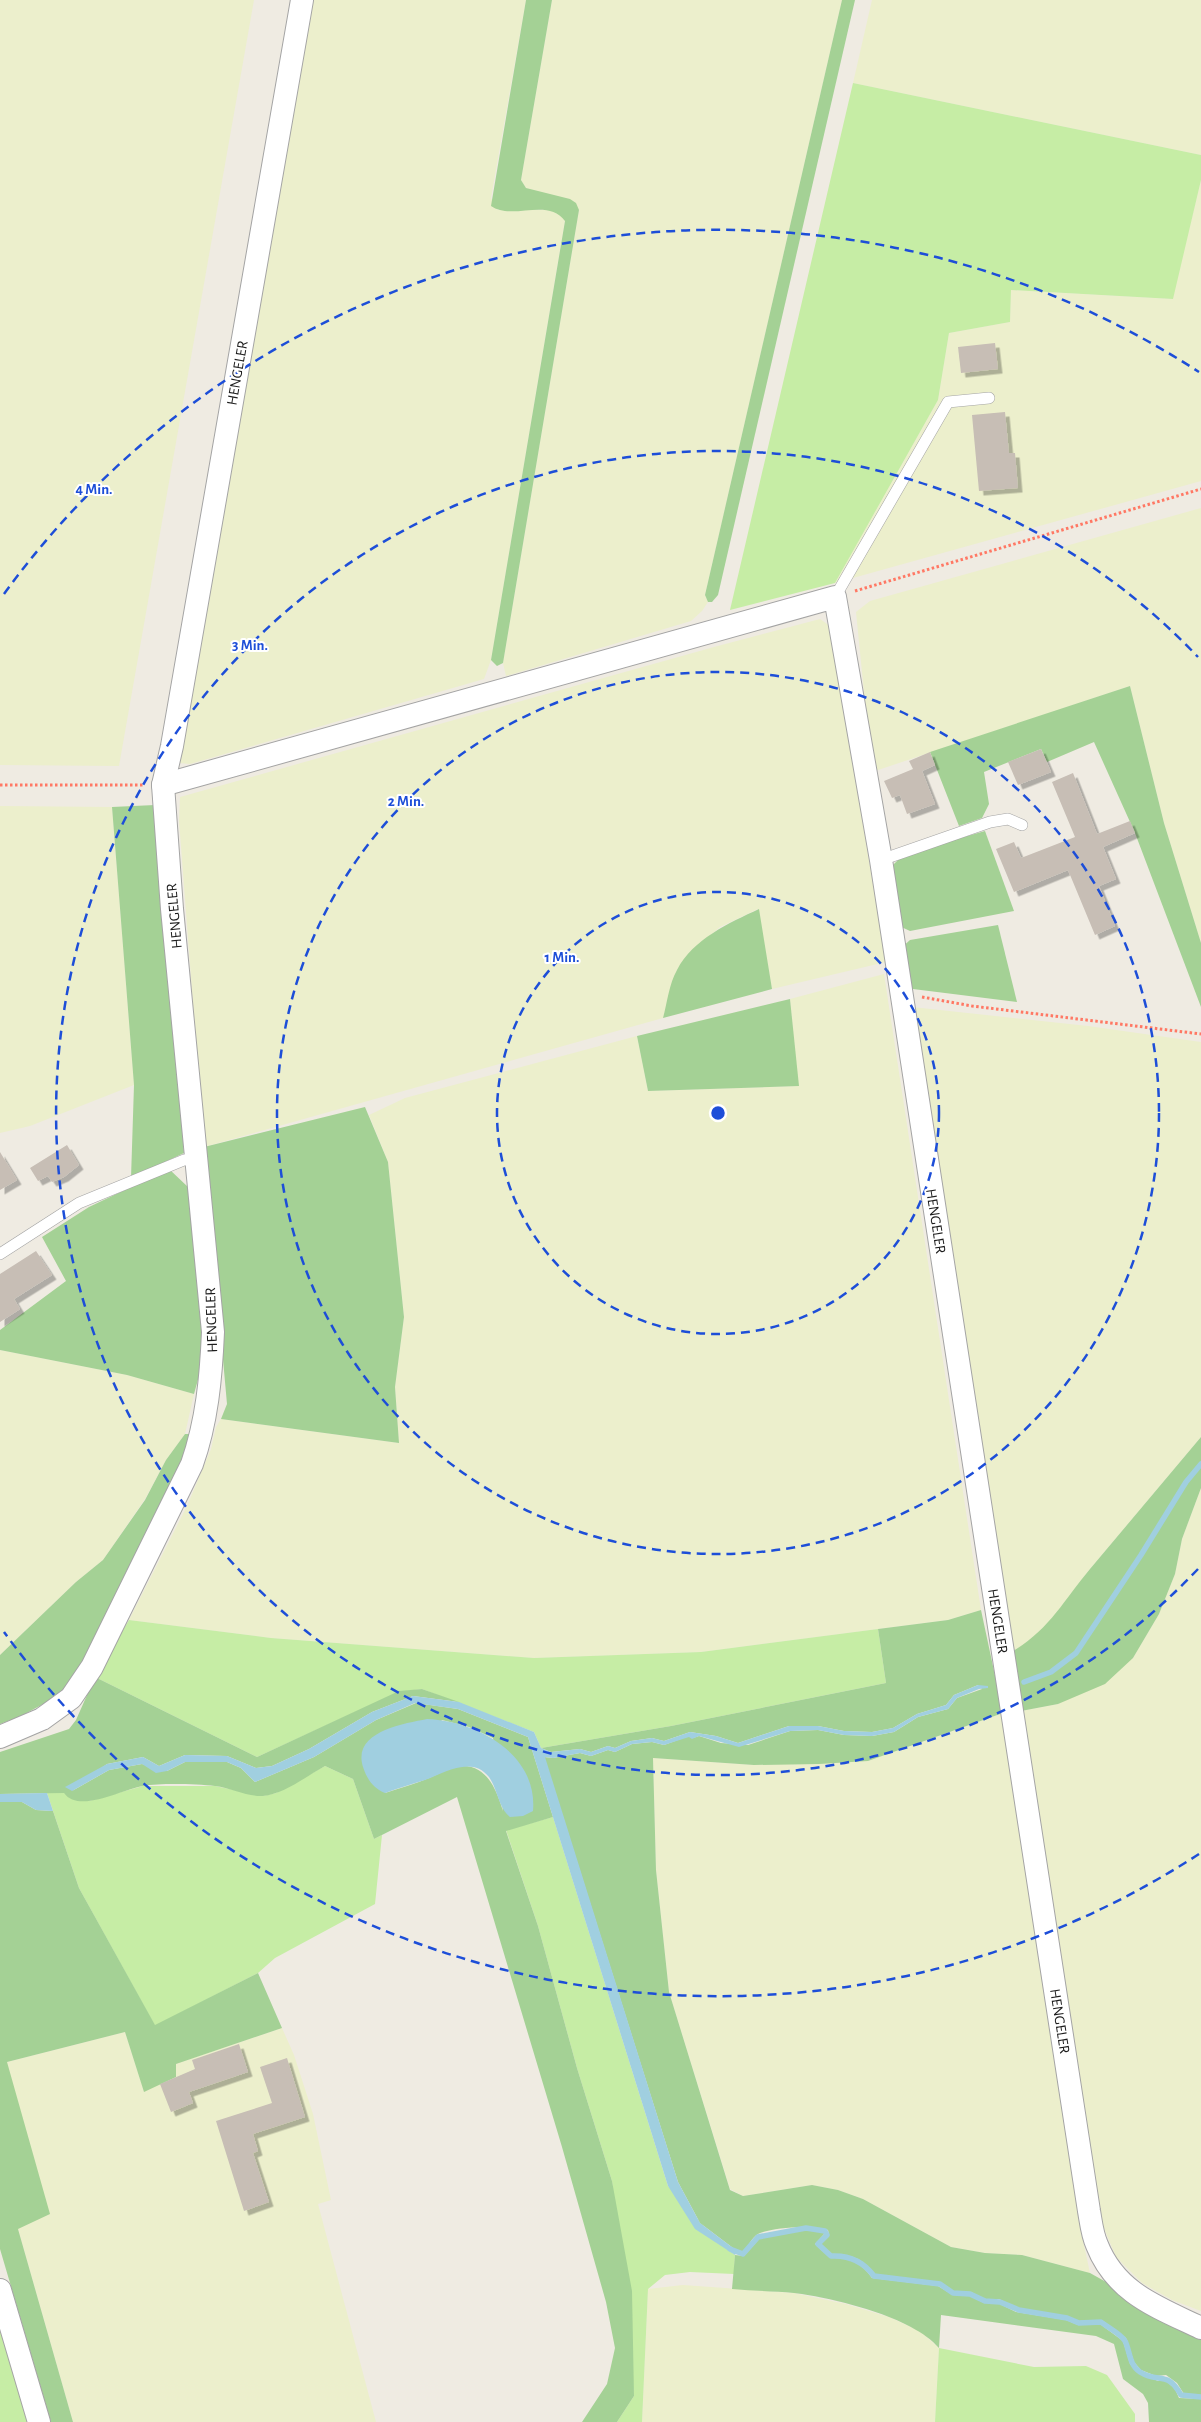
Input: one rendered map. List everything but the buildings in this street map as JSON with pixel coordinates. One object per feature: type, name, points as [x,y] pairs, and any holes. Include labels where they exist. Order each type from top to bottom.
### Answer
[{"type":"street","name":"HENGELER","points":[[0,1737],[42,1719],[71,1698],[92,1667],[192,1464],[203,1434],[210,1388],[213,1332],[173,919],[164,785],[302,0]]},
{"type":"street","name":"HENGELER","points":[[835,597],[881,860],[1083,2172],[1096,2243],[1108,2268],[1122,2284],[1145,2301],[1201,2328]]},
{"type":"street","points":[[164,785],[835,597]]},
{"type":"street","points":[[0,2290],[39,2422]]},
{"type":"lane","points":[[835,597],[948,402],[989,398]]},
{"type":"lane","points":[[881,860],[990,822],[1008,819],[1022,825]]},
{"type":"lane","points":[[0,1254],[79,1203],[184,1160],[197,1159]]},
{"type":"path","points":[[835,597],[1201,489]]},
{"type":"path","points":[[0,785],[164,785]]},
{"type":"path","points":[[902,994],[972,1006],[1201,1034]]},
{"type":"green space","points":[[0,0],[254,0],[119,766],[0,765]]},
{"type":"green space","points":[[311,0],[526,0],[491,198],[498,210],[547,210],[560,213],[565,220],[491,660],[484,679],[190,764],[179,763]]},
{"type":"green space","points":[[526,0],[552,0],[521,180],[526,188],[570,199],[576,203],[579,210],[503,663],[497,666],[491,660],[565,221],[558,214],[549,211],[509,211],[491,206]]},
{"type":"green space","points":[[552,0],[842,0],[705,595],[708,602],[702,611],[691,621],[506,676],[503,663],[579,210],[526,188],[521,180]]},
{"type":"green space","points":[[842,0],[855,0],[718,595],[712,602],[708,602],[705,595]]},
{"type":"green space","points":[[872,0],[1201,0],[1201,155],[853,83]]},
{"type":"green space","points":[[853,83],[1201,155],[1201,180],[1173,299],[1011,290],[1010,322],[949,333],[938,400],[835,583],[730,610]]},
{"type":"green space","points":[[1201,180],[1201,481],[835,583],[938,400],[949,333],[1010,322],[1011,290],[1172,299]]},
{"type":"green space","points":[[1201,508],[1201,943],[1164,823],[1130,686],[872,772],[856,612],[870,601]]},
{"type":"green space","points":[[820,619],[830,626],[886,962],[772,989],[758,909],[720,927],[685,958],[677,971],[663,1018],[204,1147],[179,821],[180,797]]},
{"type":"green space","points":[[1130,686],[1164,823],[1201,943],[1201,1007],[1135,833],[1094,742],[1047,762],[1041,749],[984,772],[989,804],[982,818],[959,826],[930,752]]},
{"type":"green space","points":[[155,805],[184,1153],[131,1178],[134,1085],[112,807]]},
{"type":"green space","points":[[0,806],[112,807],[134,1085],[30,1126],[0,1133]]},
{"type":"green space","points":[[985,831],[1014,911],[910,931],[895,924],[887,871],[904,854]]},
{"type":"green space","points":[[759,909],[772,989],[663,1018],[674,975],[692,949],[713,933]]},
{"type":"green space","points":[[998,925],[1017,1002],[905,988],[899,950],[910,940]]},
{"type":"green space","points":[[884,974],[981,1610],[948,1620],[701,1652],[534,1658],[271,1638],[129,1620],[187,1506],[211,1449],[216,1427],[221,1419],[399,1443],[395,1387],[404,1317],[388,1162],[369,1115],[405,1098],[637,1036],[648,1091],[798,1086],[790,999]]},
{"type":"green space","points":[[790,999],[799,1086],[648,1091],[637,1036]]},
{"type":"green space","points":[[912,1007],[1088,1026],[1201,1042],[1201,1437],[1090,1569],[1049,1623],[1031,1641],[1013,1651]]},
{"type":"green space","points":[[365,1107],[388,1162],[404,1317],[395,1387],[399,1443],[221,1419],[227,1404],[204,1147]]},
{"type":"green space","points":[[169,1169],[188,1187],[202,1314],[202,1365],[194,1394],[127,1375],[0,1350],[0,1330],[66,1281],[42,1237],[89,1207]]},
{"type":"green space","points":[[0,1350],[127,1375],[194,1394],[185,1434],[166,1460],[145,1499],[103,1560],[76,1582],[0,1655]]},
{"type":"green space","points":[[185,1434],[192,1434],[179,1470],[95,1643],[58,1696],[21,1716],[0,1724],[0,1655],[76,1582],[103,1560],[145,1500],[166,1460]]},
{"type":"green space","points":[[1201,1437],[1201,1488],[1182,1539],[1175,1574],[1159,1614],[1133,1658],[1105,1684],[1058,1704],[1021,1711],[1013,1651],[1037,1634],[1055,1614],[1090,1569]]},
{"type":"green space","points":[[1201,1488],[1201,2311],[1172,2300],[1142,2283],[1116,2257],[1103,2226],[1092,2179],[1021,1711],[1058,1704],[1133,1658],[1159,1614],[1175,1574],[1182,1539]]},
{"type":"green space","points":[[981,1610],[1003,1713],[868,1761],[754,1765],[653,1758],[656,1870],[669,1992],[730,2190],[743,2196],[812,2185],[838,2190],[863,2199],[951,2247],[985,2253],[1022,2255],[1090,2273],[1201,2335],[1201,2395],[1184,2394],[1177,2383],[1166,2375],[1156,2376],[1141,2370],[1134,2362],[1126,2338],[1102,2320],[1078,2321],[1067,2316],[1017,2308],[999,2299],[984,2299],[971,2292],[953,2291],[940,2282],[874,2274],[866,2264],[856,2258],[831,2254],[821,2244],[829,2235],[828,2230],[821,2228],[782,2228],[764,2232],[756,2235],[743,2252],[737,2251],[700,2223],[678,2182],[544,1757],[553,1758],[580,1753],[591,1756],[608,1750],[615,1752],[632,1744],[652,1742],[664,1745],[689,1736],[693,1738],[699,1736],[721,1743],[748,1745],[790,1731],[818,1730],[844,1735],[872,1736],[894,1732],[918,1717],[948,1709],[957,1698],[982,1689],[978,1685],[954,1695],[946,1705],[917,1714],[893,1728],[872,1732],[844,1731],[818,1726],[789,1726],[738,1743],[716,1736],[690,1732],[664,1741],[652,1738],[631,1741],[615,1748],[608,1746],[591,1752],[580,1749],[551,1752],[541,1748],[671,1726],[886,1683],[878,1629],[948,1620]]},
{"type":"green space","points":[[129,1620],[271,1638],[534,1658],[701,1652],[878,1629],[886,1683],[671,1726],[541,1748],[534,1732],[422,1689],[399,1692],[257,1757],[95,1677]]},
{"type":"green space","points":[[95,1677],[257,1757],[399,1691],[422,1689],[459,1702],[413,1696],[372,1712],[309,1749],[272,1766],[256,1768],[227,1756],[185,1755],[159,1766],[143,1757],[107,1764],[72,1791],[109,1770],[142,1764],[167,1771],[185,1762],[227,1762],[241,1768],[255,1782],[314,1757],[376,1720],[416,1703],[458,1709],[528,1737],[553,1817],[506,1831],[538,1926],[577,2068],[612,2181],[632,2291],[634,2396],[617,2422],[582,2422],[607,2384],[615,2348],[606,2302],[562,2147],[457,1797],[374,1839],[353,1779],[325,1766],[279,1792],[263,1796],[215,1786],[179,1784],[143,1786],[90,1801],[71,1799],[64,1793],[0,1794],[0,1752],[69,1729],[76,1720]],"holes":[[[442,1720],[469,1727],[493,1738],[503,1811],[497,1793],[488,1778],[474,1768],[465,1766],[451,1768],[424,1780],[385,1793]]]},
{"type":"green space","points":[[1003,1713],[1079,2222],[1090,2273],[1022,2255],[985,2253],[951,2247],[863,2199],[838,2190],[812,2185],[743,2196],[730,2189],[669,1992],[656,1870],[653,1758],[754,1765],[868,1761]]},
{"type":"green space","points":[[325,1766],[353,1779],[374,1839],[382,1835],[375,1904],[275,1958],[258,1973],[155,2026],[79,1888],[47,1793],[64,1793],[89,1801],[143,1786],[215,1786],[263,1796],[276,1793]]},
{"type":"green space","points":[[0,1802],[22,1802],[36,1810],[53,1811],[79,1888],[155,2025],[258,1973],[282,2028],[176,2064],[176,2077],[144,2092],[125,2032],[7,2062],[50,2214],[18,2229],[73,2422],[51,2422],[0,2249]]},
{"type":"green space","points":[[553,1817],[668,2186],[717,2241],[735,2255],[734,2274],[690,2272],[665,2275],[648,2289],[642,2422],[617,2422],[634,2396],[612,2181],[577,2068],[538,1926],[506,1830]]},
{"type":"green space","points":[[282,2028],[294,2055],[313,2114],[331,2200],[318,2204],[376,2422],[73,2422],[18,2229],[7,2062],[125,2032],[144,2091],[175,2064]]},
{"type":"green space","points":[[803,2230],[816,2230],[825,2233],[815,2244],[830,2258],[843,2258],[859,2264],[872,2278],[938,2286],[951,2294],[970,2296],[984,2303],[998,2303],[1016,2312],[1066,2320],[1078,2325],[1100,2324],[1123,2341],[1130,2364],[1139,2373],[1158,2381],[1165,2380],[1175,2389],[1179,2398],[1201,2399],[1201,2422],[1149,2422],[1148,2403],[1143,2394],[1123,2379],[1114,2344],[1096,2336],[941,2315],[939,2348],[927,2337],[911,2327],[892,2318],[851,2304],[794,2293],[732,2289],[735,2255],[744,2256],[760,2238]]},
{"type":"green space","points":[[683,2285],[794,2293],[846,2304],[889,2317],[920,2331],[939,2348],[935,2422],[642,2422],[648,2289]]},
{"type":"green space","points":[[0,2329],[28,2422],[0,2422]]},
{"type":"green space","points":[[939,2348],[1034,2367],[1086,2366],[1107,2375],[1135,2414],[1135,2422],[935,2422]]},
{"type":"water","points":[[978,1685],[988,1686],[988,1688],[979,1689],[957,1698],[948,1709],[918,1717],[894,1732],[872,1736],[844,1735],[818,1730],[790,1731],[739,1747],[699,1736],[692,1739],[689,1737],[664,1745],[652,1742],[632,1744],[615,1752],[608,1750],[591,1756],[580,1753],[553,1758],[545,1757],[678,2182],[700,2223],[737,2251],[735,2255],[695,2229],[668,2186],[528,1737],[458,1709],[415,1703],[376,1720],[314,1757],[255,1782],[241,1768],[227,1762],[185,1762],[167,1771],[156,1773],[142,1764],[109,1770],[72,1791],[65,1787],[107,1764],[143,1757],[159,1766],[185,1755],[227,1756],[256,1768],[272,1766],[309,1749],[372,1712],[413,1696],[459,1702],[534,1732],[541,1748],[551,1752],[580,1749],[591,1752],[608,1746],[615,1748],[631,1741],[652,1738],[664,1741],[690,1732],[716,1736],[738,1743],[789,1726],[818,1726],[844,1731],[872,1732],[893,1728],[917,1714],[946,1705],[954,1695]]},
{"type":"water","points":[[427,1719],[465,1726],[501,1744],[515,1757],[526,1773],[532,1791],[533,1811],[523,1816],[510,1817],[500,1803],[489,1777],[474,1767],[466,1766],[449,1770],[385,1793],[374,1786],[363,1767],[362,1755],[365,1745],[372,1738],[393,1727]]},
{"type":"water","points":[[47,1793],[53,1811],[36,1810],[22,1802],[0,1802],[0,1794]]},
{"type":"waterway","points":[[1024,1682],[1051,1672],[1076,1653],[1141,1555],[1186,1482],[1201,1464]]},
{"type":"waterway","points":[[730,2249],[743,2254],[758,2237],[806,2228],[825,2231],[827,2235],[818,2244],[831,2256],[855,2260],[865,2266],[874,2276],[940,2284],[953,2293],[970,2294],[985,2301],[1000,2302],[1019,2310],[1067,2318],[1079,2323],[1101,2322],[1123,2338],[1136,2369],[1152,2377],[1167,2380],[1176,2387],[1181,2395],[1201,2397]]}]
